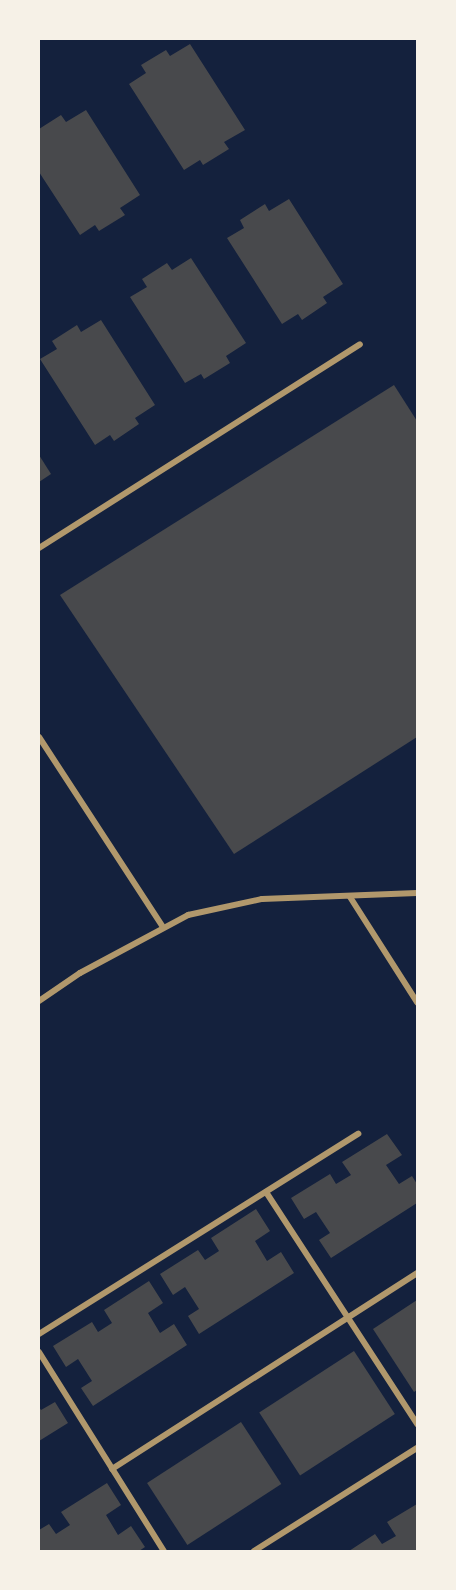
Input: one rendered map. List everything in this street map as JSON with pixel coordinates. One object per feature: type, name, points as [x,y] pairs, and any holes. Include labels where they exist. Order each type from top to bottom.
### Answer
[{"type":"street","points":[[39,548],[360,344]]},
{"type":"street","points":[[39,737],[162,926]]},
{"type":"street","points":[[39,1001],[162,926],[188,915],[253,901],[417,893]]},
{"type":"street","points":[[350,897],[417,1002]]},
{"type":"street","points":[[39,1334],[358,1134]]},
{"type":"street","points":[[266,1192],[417,1424]]},
{"type":"street","points":[[112,1469],[417,1273]]},
{"type":"street","points":[[39,1352],[164,1551]]},
{"type":"street","points":[[254,1551],[417,1448]]},
{"type":"building","points":[[190,44],[245,130],[224,142],[229,149],[203,165],[200,160],[184,170],[129,84],[146,73],[141,65],[166,50],[170,56]]},
{"type":"building","points":[[86,110],[140,195],[120,208],[125,215],[99,231],[95,225],[80,235],[39,172],[39,129],[61,115],[66,122]]},
{"type":"building","points":[[289,199],[343,284],[323,297],[327,303],[302,320],[298,314],[282,324],[227,238],[244,228],[240,220],[265,204],[269,211]]},
{"type":"building","points":[[191,258],[246,343],[226,356],[230,363],[204,379],[201,374],[185,383],[130,297],[147,287],[142,279],[167,263],[172,270]]},
{"type":"building","points":[[101,320],[155,405],[135,418],[139,424],[114,441],[110,435],[95,445],[40,359],[57,349],[52,341],[77,325],[81,332]]},
{"type":"building","points":[[394,385],[417,421],[417,737],[234,854],[60,595]]},
{"type":"building","points":[[39,455],[51,474],[39,482]]},
{"type":"building","points":[[387,1134],[402,1155],[386,1165],[399,1184],[412,1176],[417,1184],[417,1203],[331,1258],[319,1240],[330,1233],[316,1212],[304,1219],[291,1198],[330,1174],[336,1184],[351,1175],[342,1162]]},
{"type":"building","points":[[256,1209],[270,1231],[255,1241],[267,1261],[281,1252],[294,1273],[199,1334],[188,1316],[199,1309],[185,1287],[173,1295],[160,1274],[198,1250],[205,1260],[219,1251],[211,1238]]},
{"type":"building","points":[[149,1281],[163,1303],[148,1313],[160,1333],[174,1324],[187,1345],[93,1406],[81,1388],[92,1381],[78,1359],[66,1367],[53,1346],[92,1322],[98,1332],[112,1323],[104,1310]]},
{"type":"building","points":[[417,1300],[417,1390],[414,1392],[373,1329]]},
{"type":"building","points":[[354,1351],[395,1414],[300,1475],[259,1413]]},
{"type":"building","points":[[55,1402],[68,1423],[39,1441],[39,1407],[41,1410]]},
{"type":"building","points":[[241,1422],[281,1484],[187,1545],[147,1483]]},
{"type":"building","points":[[107,1483],[121,1505],[106,1515],[118,1535],[131,1526],[145,1547],[139,1551],[39,1551],[39,1530],[49,1524],[56,1534],[70,1525],[61,1512]]},
{"type":"building","points":[[417,1504],[417,1551],[349,1551],[375,1534],[382,1544],[396,1536],[387,1522]]}]
